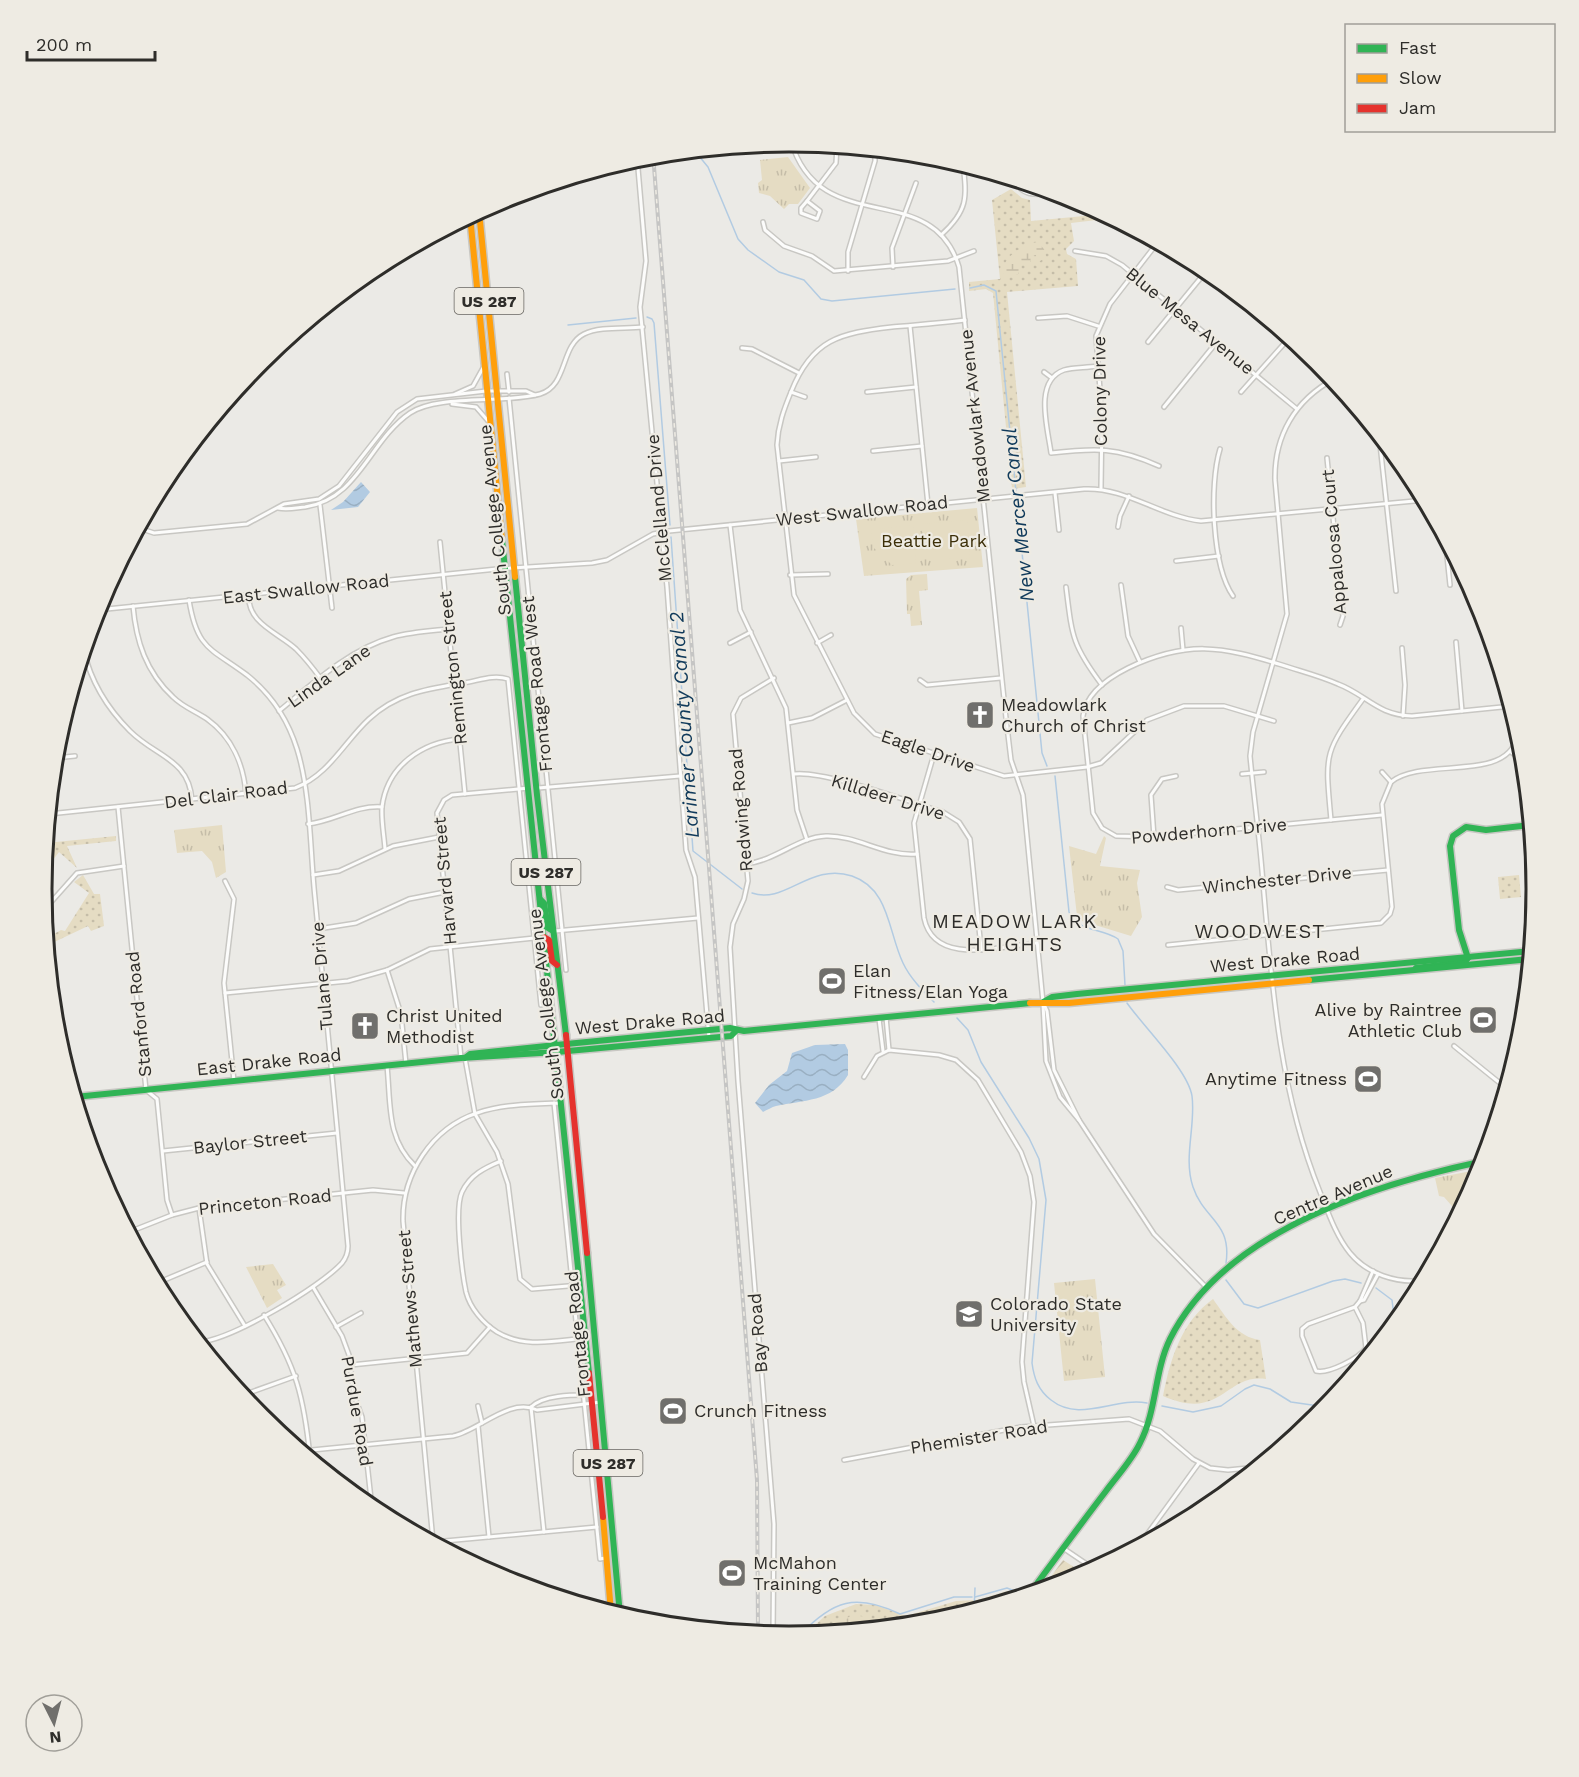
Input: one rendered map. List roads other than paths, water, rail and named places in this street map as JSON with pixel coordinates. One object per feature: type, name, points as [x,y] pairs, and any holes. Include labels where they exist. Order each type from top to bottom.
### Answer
[{"type":"main road","name":"South College Avenue","points":[[480,221],[536,788],[568,1048],[619,1605]]},
{"type":"main road","name":"South College Avenue","points":[[471,225],[486,400],[557,1048],[582,1297],[588,1395],[604,1526],[610,1603]]},
{"type":"main road","points":[[1412,971],[1422,966],[1466,962],[1468,958],[1459,930],[1450,846],[1453,836],[1466,827],[1486,830],[1524,826]]},
{"type":"main road","points":[[539,899],[544,903],[548,928],[553,931]]},
{"type":"main road","points":[[544,937],[549,940],[552,961],[557,965]]},
{"type":"main road","name":"West Drake Road","points":[[1043,1002],[1052,997],[1523,952]]},
{"type":"main road","name":"West Drake Road","points":[[568,1048],[640,1037],[730,1028],[736,1031],[1043,1002],[1052,1004],[1523,960]]},
{"type":"main road","points":[[1102,999],[1113,996],[1116,991]]},
{"type":"main road","name":"West Drake Road","points":[[568,1048],[619,1047],[731,1036],[736,1031]]},
{"type":"main road","points":[[642,1044],[672,1034]]},
{"type":"main road","points":[[619,1047],[637,1042],[640,1037]]},
{"type":"main road","name":"East Drake Road","points":[[83,1096],[463,1058],[470,1054],[568,1048]]},
{"type":"main road","name":"Centre Avenue","points":[[1039,1581],[1134,1453],[1149,1426],[1162,1360],[1171,1338],[1209,1289],[1256,1247],[1327,1209],[1407,1179],[1473,1164]]},
{"type":"main road","points":[[582,1297],[593,1312]]},
{"type":"street","name":"Meadowlark Avenue","points":[[796,152],[804,170],[819,186],[843,201],[906,214],[929,225],[941,235],[956,258],[965,320],[1010,751],[1023,795],[1043,1002],[1043,1033],[1049,1073],[1060,1097],[1079,1120],[1154,1234],[1209,1289]]},
{"type":"street","points":[[807,201],[820,211],[817,219],[801,213],[801,208],[836,163],[837,153]]},
{"type":"street","points":[[848,271],[848,252],[875,157]]},
{"type":"street","name":"McClelland Drive","points":[[639,168],[646,261],[640,297],[686,850],[695,877],[709,1038]]},
{"type":"street","points":[[941,235],[957,219],[964,206],[966,189],[964,173]]},
{"type":"street","points":[[893,267],[892,248],[916,183]]},
{"type":"street","points":[[763,222],[765,230],[783,246],[812,256],[834,271],[893,267],[956,258],[974,251]]},
{"type":"street","name":"Colony Drive","points":[[1101,488],[1102,417],[1095,340],[1098,326],[1110,304],[1154,248]]},
{"type":"street","name":"Blue Mesa Avenue","points":[[1075,251],[1106,256],[1133,274],[1296,409]]},
{"type":"street","points":[[1148,342],[1201,277]]},
{"type":"street","points":[[1038,318],[1067,316],[1098,326]]},
{"type":"street","name":"Eagle Drive","points":[[965,320],[856,331],[838,336],[816,351],[800,373],[781,418],[777,436],[790,575],[797,603],[858,719],[875,734],[997,774],[1017,775],[1087,767]]},
{"type":"street","points":[[910,326],[928,505]]},
{"type":"street","points":[[146,530],[154,533],[247,524],[284,504],[319,499],[339,486],[403,407],[423,397],[486,391],[510,398],[535,395],[553,386],[574,344],[583,335],[643,327]]},
{"type":"street","points":[[1164,407],[1216,343]]},
{"type":"street","points":[[1241,392],[1285,343]]},
{"type":"street","points":[[742,348],[752,349],[800,373]]},
{"type":"street","points":[[454,394],[473,386],[483,366]]},
{"type":"street","points":[[1097,366],[1068,369],[1052,378],[1045,395],[1051,453],[1101,450],[1127,452],[1159,466]]},
{"type":"street","points":[[1044,372],[1052,378]]},
{"type":"street","points":[[507,374],[509,392]]},
{"type":"street","points":[[1326,384],[1296,409],[1284,430],[1275,460],[1287,614],[1251,747],[1267,935],[1279,1045],[1292,1109],[1327,1209],[1350,1253],[1375,1273],[1400,1280],[1413,1280]]},
{"type":"street","points":[[867,392],[916,387]]},
{"type":"street","points":[[278,508],[320,504],[341,493],[408,414],[425,406],[486,400],[509,392],[526,391],[535,395]]},
{"type":"street","points":[[791,392],[806,397]]},
{"type":"street","name":"Frontage Road West","points":[[510,398],[566,970]]},
{"type":"street","points":[[451,403],[476,407],[489,422]]},
{"type":"street","points":[[873,451],[922,446]]},
{"type":"street","points":[[1220,449],[1213,488],[1219,556],[1223,579],[1233,596]]},
{"type":"street","points":[[1381,449],[1396,591]]},
{"type":"street","points":[[779,461],[816,457]]},
{"type":"street","name":"Appaloosa Court","points":[[1327,458],[1342,616],[1340,625]]},
{"type":"street","name":"West Swallow Road","points":[[515,568],[608,560],[660,532],[671,530],[1101,488],[1129,496],[1180,518],[1216,521],[1416,501]]},
{"type":"street","points":[[1055,492],[1059,530]]},
{"type":"street","points":[[1118,527],[1129,496]]},
{"type":"street","points":[[319,499],[332,608]]},
{"type":"street","points":[[730,525],[739,602],[785,702],[798,818],[807,840]]},
{"type":"street","name":"Remington Street","points":[[440,542],[465,794]]},
{"type":"street","points":[[1176,561],[1219,556]]},
{"type":"street","points":[[1447,557],[1450,585]]},
{"type":"street","name":"East Swallow Road","points":[[108,609],[515,568]]},
{"type":"street","points":[[790,575],[828,574]]},
{"type":"street","points":[[1121,585],[1128,636],[1140,662]]},
{"type":"street","points":[[1066,587],[1072,637],[1085,662],[1102,685],[1140,662],[1184,650],[1228,650],[1339,684],[1382,711],[1403,716],[1503,707]]},
{"type":"street","points":[[249,594],[249,606],[258,621],[295,649],[321,679]]},
{"type":"street","name":"Tulane Drive","points":[[189,600],[193,624],[205,645],[255,683],[279,711],[295,742],[308,824],[348,1246],[346,1257],[340,1265],[313,1286],[222,1338],[208,1341]]},
{"type":"street","points":[[133,606],[137,639],[151,670],[172,696],[209,721],[229,742],[242,768],[246,795]]},
{"type":"street","points":[[1181,628],[1184,650]]},
{"type":"street","name":"Linda Lane","points":[[279,711],[348,658],[381,641],[405,634],[449,629]]},
{"type":"street","points":[[730,643],[751,632]]},
{"type":"street","points":[[817,643],[831,635]]},
{"type":"street","points":[[1456,642],[1462,711]]},
{"type":"street","points":[[1402,648],[1406,693],[1403,716]]},
{"type":"street","points":[[88,664],[92,676],[111,710],[139,740],[182,768],[190,782],[192,800]]},
{"type":"street","name":"Del Clair Road","points":[[57,813],[282,791],[303,784],[325,769],[364,724],[388,704],[418,690],[502,677],[508,679],[520,788]]},
{"type":"street","points":[[920,680],[927,685],[1001,677]]},
{"type":"street","name":"Redwing Road","points":[[736,1031],[729,940],[733,924],[747,892],[747,864],[733,714],[741,698],[774,678]]},
{"type":"street","name":"Powderhorn Drive","points":[[1102,685],[1090,695],[1083,710],[1091,807],[1102,828],[1122,838],[1154,837],[1382,815]]},
{"type":"street","points":[[1331,820],[1327,772],[1328,754],[1333,741],[1363,699]]},
{"type":"street","points":[[788,723],[812,718],[847,700]]},
{"type":"street","points":[[1087,767],[1106,760],[1132,731],[1165,711],[1192,705],[1213,705],[1274,721]]},
{"type":"street","points":[[385,849],[382,807],[390,781],[404,761],[428,746],[460,739]]},
{"type":"street","points":[[1168,945],[1381,923],[1390,915],[1392,907],[1382,815],[1383,798],[1391,782],[1411,771],[1493,763],[1513,749]]},
{"type":"street","points":[[934,754],[914,823],[924,918],[929,933],[937,942],[952,949],[1036,943]]},
{"type":"street","points":[[65,757],[75,756]]},
{"type":"street","points":[[1242,774],[1263,772]]},
{"type":"street","points":[[1382,772],[1391,782]]},
{"type":"street","name":"Killdeer Drive","points":[[793,774],[812,774],[948,814],[959,822],[967,833],[981,948]]},
{"type":"street","name":"Harvard Street","points":[[580,1285],[532,1289],[520,1279],[510,1196],[501,1161],[475,1113],[463,1058],[437,813],[447,797],[465,794],[520,788],[548,789],[680,776]]},
{"type":"street","points":[[1154,837],[1152,792],[1161,779],[1176,776]]},
{"type":"street","points":[[520,788],[541,1005]]},
{"type":"street","name":"Stanford Road","points":[[118,807],[146,1090],[157,1099],[167,1200],[172,1215]]},
{"type":"street","points":[[308,824],[332,820],[360,807],[382,807]]},
{"type":"street","points":[[312,874],[339,871],[385,849],[439,837]]},
{"type":"street","points":[[747,864],[768,860],[807,840],[837,837],[891,853],[917,854]]},
{"type":"street","points":[[53,900],[77,873],[124,866]]},
{"type":"street","name":"Winchester Drive","points":[[1167,887],[1178,890],[1388,870]]},
{"type":"street","points":[[225,881],[234,899],[224,972],[234,1081]]},
{"type":"street","points":[[318,929],[356,923],[409,898],[445,892]]},
{"type":"street","points":[[553,931],[698,918]]},
{"type":"street","points":[[225,993],[363,978],[387,970],[423,952],[450,946],[544,937]]},
{"type":"street","points":[[387,970],[401,1014],[406,1064]]},
{"type":"street","points":[[882,1017],[889,1050]]},
{"type":"street","points":[[882,1017],[883,1052]]},
{"type":"street","name":"Bay Road","points":[[736,1031],[738,1081],[774,1524],[773,1625]]},
{"type":"street","points":[[1454,1047],[1500,1083]]},
{"type":"street","points":[[864,1077],[872,1062],[883,1052],[889,1050],[939,1054],[965,1066],[978,1080],[1028,1168],[1033,1188],[1034,1212],[1022,1368],[1034,1426]]},
{"type":"street","points":[[387,1066],[396,1141],[401,1152],[415,1166],[438,1138],[475,1113],[501,1108],[562,1103]]},
{"type":"street","name":"Frontage Road","points":[[554,1103],[578,1339],[588,1395]]},
{"type":"street","name":"Baylor Street","points":[[162,1151],[337,1133]]},
{"type":"street","points":[[501,1161],[473,1177],[462,1192],[458,1206],[466,1292],[478,1315],[490,1327],[504,1335],[524,1342],[578,1339]]},
{"type":"street","name":"Mathews Street","points":[[415,1166],[405,1193],[403,1221],[432,1533]]},
{"type":"street","name":"Princeton Road","points":[[137,1229],[172,1215],[199,1208],[384,1190],[405,1193]]},
{"type":"street","points":[[199,1208],[207,1262],[245,1326]]},
{"type":"street","points":[[165,1280],[207,1262]]},
{"type":"street","points":[[1361,1353],[1326,1371],[1317,1371],[1302,1336],[1302,1329],[1308,1324],[1355,1307],[1375,1273]]},
{"type":"street","name":"Purdue Road","points":[[313,1286],[336,1326],[351,1365],[354,1395],[362,1417],[370,1494]]},
{"type":"street","points":[[1355,1307],[1363,1323],[1366,1347]]},
{"type":"street","points":[[336,1326],[361,1313]]},
{"type":"street","points":[[264,1315],[284,1347],[296,1376],[305,1413],[309,1447]]},
{"type":"street","points":[[351,1365],[466,1353],[490,1327]]},
{"type":"street","points":[[251,1392],[296,1376]]},
{"type":"street","points":[[531,1407],[536,1402],[588,1395],[601,1398]]},
{"type":"street","points":[[312,1450],[460,1434],[512,1409],[531,1407],[537,1410],[589,1404],[601,1398]]},
{"type":"street","name":"Frontage Road","points":[[589,1404],[600,1559],[607,1558]]},
{"type":"street","points":[[478,1406],[482,1423]]},
{"type":"street","points":[[531,1407],[544,1532]]},
{"type":"street","name":"Phemister Road","points":[[844,1460],[1034,1426],[1129,1419],[1169,1436],[1199,1463]]},
{"type":"street","points":[[478,1426],[489,1537]]},
{"type":"street","points":[[1152,1530],[1199,1463],[1222,1470],[1244,1468]]},
{"type":"street","points":[[448,1541],[613,1525]]},
{"type":"street","points":[[1063,1548],[1085,1563]]},
{"type":"water","points":[[361,482],[370,492],[358,507],[331,510],[343,502]]},
{"type":"water","points":[[845,1044],[848,1050],[848,1075],[834,1090],[816,1098],[776,1106],[763,1112],[755,1103],[769,1085],[787,1071],[792,1053],[815,1045]]},
{"type":"waterway","name":"New Mercer Canal","points":[[700,157],[708,167],[738,239],[748,250],[779,272],[804,280],[821,299],[832,301],[955,289]]},
{"type":"waterway","name":"New Mercer Canal","points":[[970,288],[984,285],[996,291],[1042,753],[1047,766]]},
{"type":"waterway","name":"Larimer County Canal 2","points":[[647,317],[654,323],[670,525]]},
{"type":"waterway","name":"Larimer County Canal 2","points":[[568,325],[636,318]]},
{"type":"waterway","name":"Larimer County Canal 2","points":[[671,537],[693,851],[742,889]]},
{"type":"waterway","name":"New Mercer Canal","points":[[1055,776],[1069,912],[1078,923],[1118,939],[1123,951],[1125,985]]},
{"type":"waterway","name":"Larimer County Canal 2","points":[[752,893],[764,895],[776,893],[823,874],[837,873],[852,876],[864,882],[881,901],[906,969],[934,1002]]},
{"type":"waterway","name":"New Mercer Canal","points":[[1127,1003],[1174,1061],[1189,1085],[1193,1107],[1189,1153],[1190,1176],[1198,1198],[1225,1238],[1226,1263]]},
{"type":"waterway","name":"Larimer County Canal 2","points":[[957,1018],[968,1030],[981,1062],[1029,1138],[1039,1159],[1046,1200],[1032,1363],[1037,1383],[1051,1400],[1074,1409],[1122,1403],[1147,1403]]},
{"type":"waterway","name":"New Mercer Canal","points":[[1226,1280],[1244,1304],[1258,1308],[1333,1281],[1345,1279],[1361,1283]]},
{"type":"waterway","name":"New Mercer Canal","points":[[1376,1288],[1392,1300],[1393,1310]]},
{"type":"waterway","name":"Larimer County Canal 2","points":[[1162,1406],[1193,1412],[1221,1406],[1254,1385],[1270,1389],[1291,1402],[1315,1405]]},
{"type":"waterway","points":[[974,1601],[975,1588]]},
{"type":"waterway","points":[[975,1597],[1007,1588],[1012,1590]]},
{"type":"waterway","points":[[810,1625],[823,1614],[846,1604],[858,1602],[870,1604],[900,1614],[954,1597],[972,1597]]},
{"type":"railway","points":[[654,165],[757,1480],[758,1625]]},
{"type":"place","name":"Meadowlark Church of Christ","points":[[980,715]]},
{"type":"place","name":"Elan Fitness/Elan Yoga","points":[[832,981]]},
{"type":"place","name":"Alive by Raintree Athletic Club","points":[[1483,1020]]},
{"type":"place","name":"Christ United Methodist","points":[[365,1026]]},
{"type":"place","name":"Anytime Fitness","points":[[1368,1079]]},
{"type":"place","name":"Colorado State University","points":[[969,1314]]},
{"type":"place","name":"Crunch Fitness","points":[[673,1411]]},
{"type":"place","name":"McMahon Training Center","points":[[732,1573]]},
{"type":"district","name":"WOODWEST","points":[[1260,931]]},
{"type":"district","name":"MEADOW LARK HEIGHTS","points":[[1015,932]]},
{"type":"park label","name":"Beattie Park","points":[[934,541]]}]
